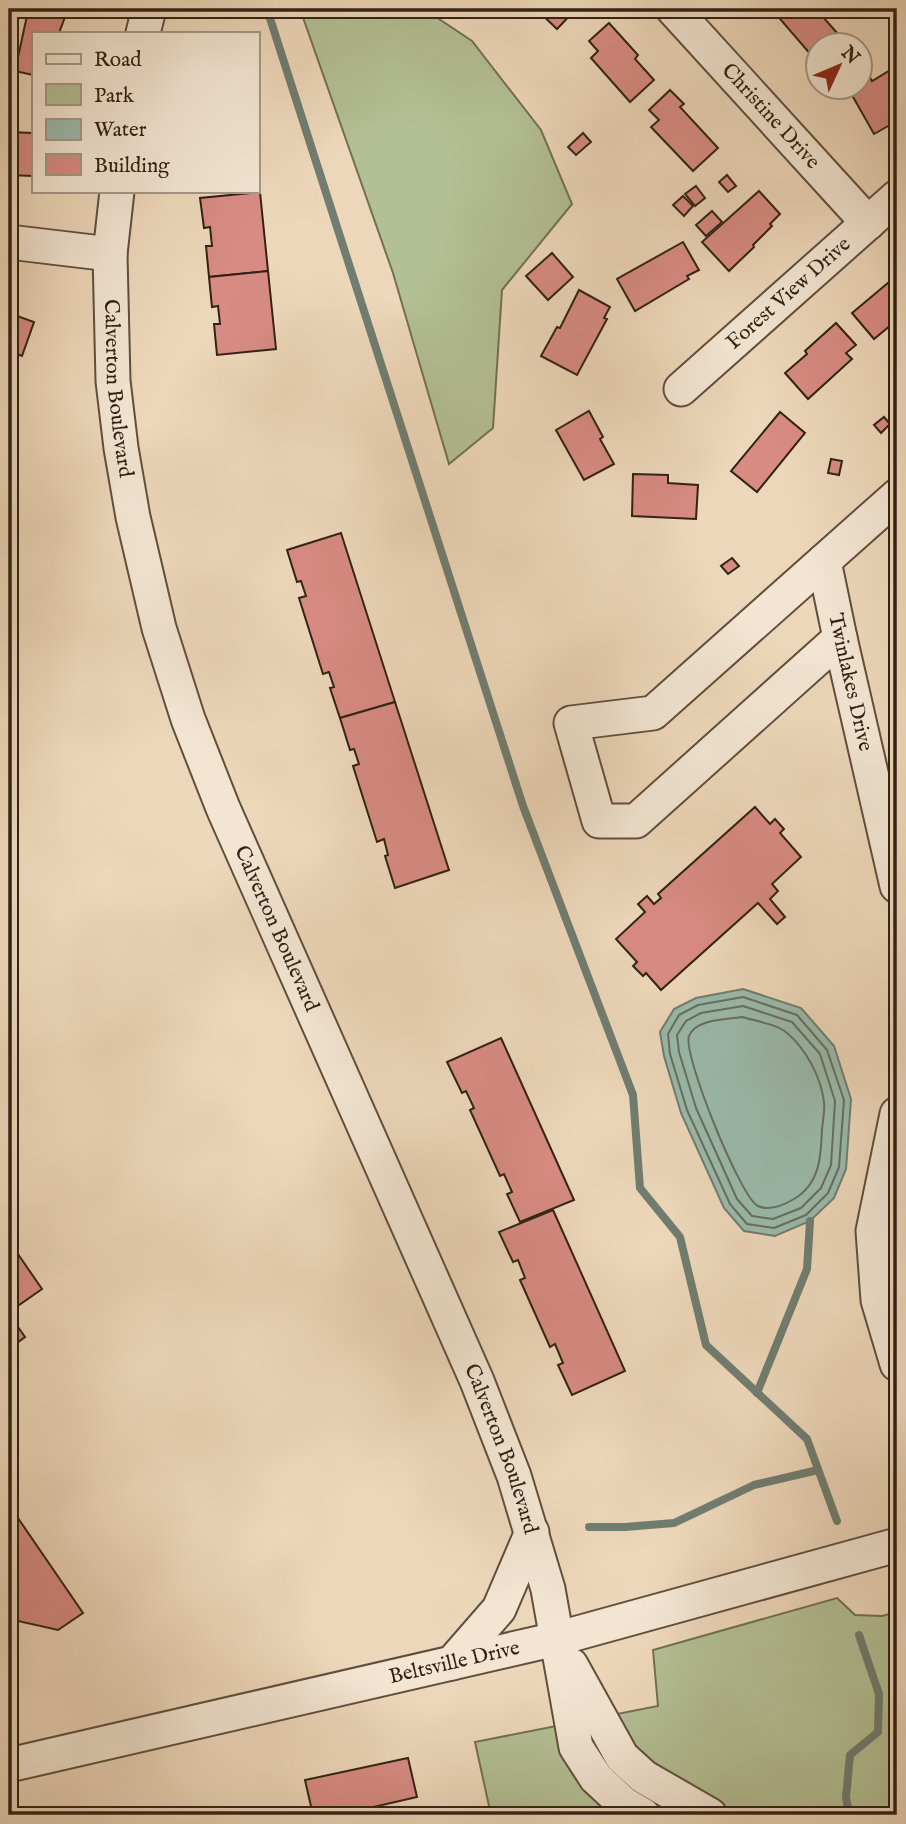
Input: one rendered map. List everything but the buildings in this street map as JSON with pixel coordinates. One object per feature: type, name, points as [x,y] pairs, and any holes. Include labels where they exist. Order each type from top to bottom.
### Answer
[{"type":"street","points":[[143,32],[149,9]]},
{"type":"street","name":"Christine Drive","points":[[673,9],[869,223]]},
{"type":"street","name":"Calverton Boulevard","points":[[117,192],[110,254],[113,380],[121,448],[133,517],[159,628],[188,719],[228,820],[477,1381],[514,1476],[548,1588],[576,1747],[596,1778],[624,1804],[643,1815]]},
{"type":"street","name":"Forest View Drive","points":[[681,389],[897,197]]},
{"type":"street","points":[[9,242],[110,254]]},
{"type":"street","points":[[840,638],[636,821],[599,821],[571,723],[653,713],[897,496]]},
{"type":"street","name":"Twinlakes Drive","points":[[824,561],[897,886]]},
{"type":"street","points":[[897,1114],[873,1231],[878,1300],[897,1364]]},
{"type":"street","points":[[452,1663],[499,1609],[531,1532]]},
{"type":"street","name":"Beltsville Drive","points":[[9,1765],[556,1639],[897,1545]]},
{"type":"street","points":[[556,1639],[622,1757],[644,1777],[710,1815]]},
{"type":"green space","points":[[300,9],[424,9],[472,41],[541,130],[572,204],[502,290],[493,428],[449,464],[393,273]]},
{"type":"green space","points":[[837,1598],[855,1615],[882,1616],[897,1612],[897,1815],[491,1815],[475,1742],[658,1706],[653,1650]]},
{"type":"water","points":[[743,989],[801,1008],[834,1046],[851,1099],[846,1169],[834,1198],[810,1221],[775,1236],[744,1231],[724,1208],[681,1113],[664,1056],[660,1032],[674,1009],[696,998]]},
{"type":"waterway","points":[[267,9],[523,806],[633,1095],[640,1188],[680,1237],[706,1345],[807,1439],[837,1521]]},
{"type":"waterway","points":[[757,1393],[807,1269],[810,1221]]},
{"type":"waterway","points":[[589,1527],[674,1523],[754,1485],[818,1470]]},
{"type":"waterway","points":[[849,1815],[846,1797],[850,1755],[878,1732],[879,1694],[859,1635]]}]
